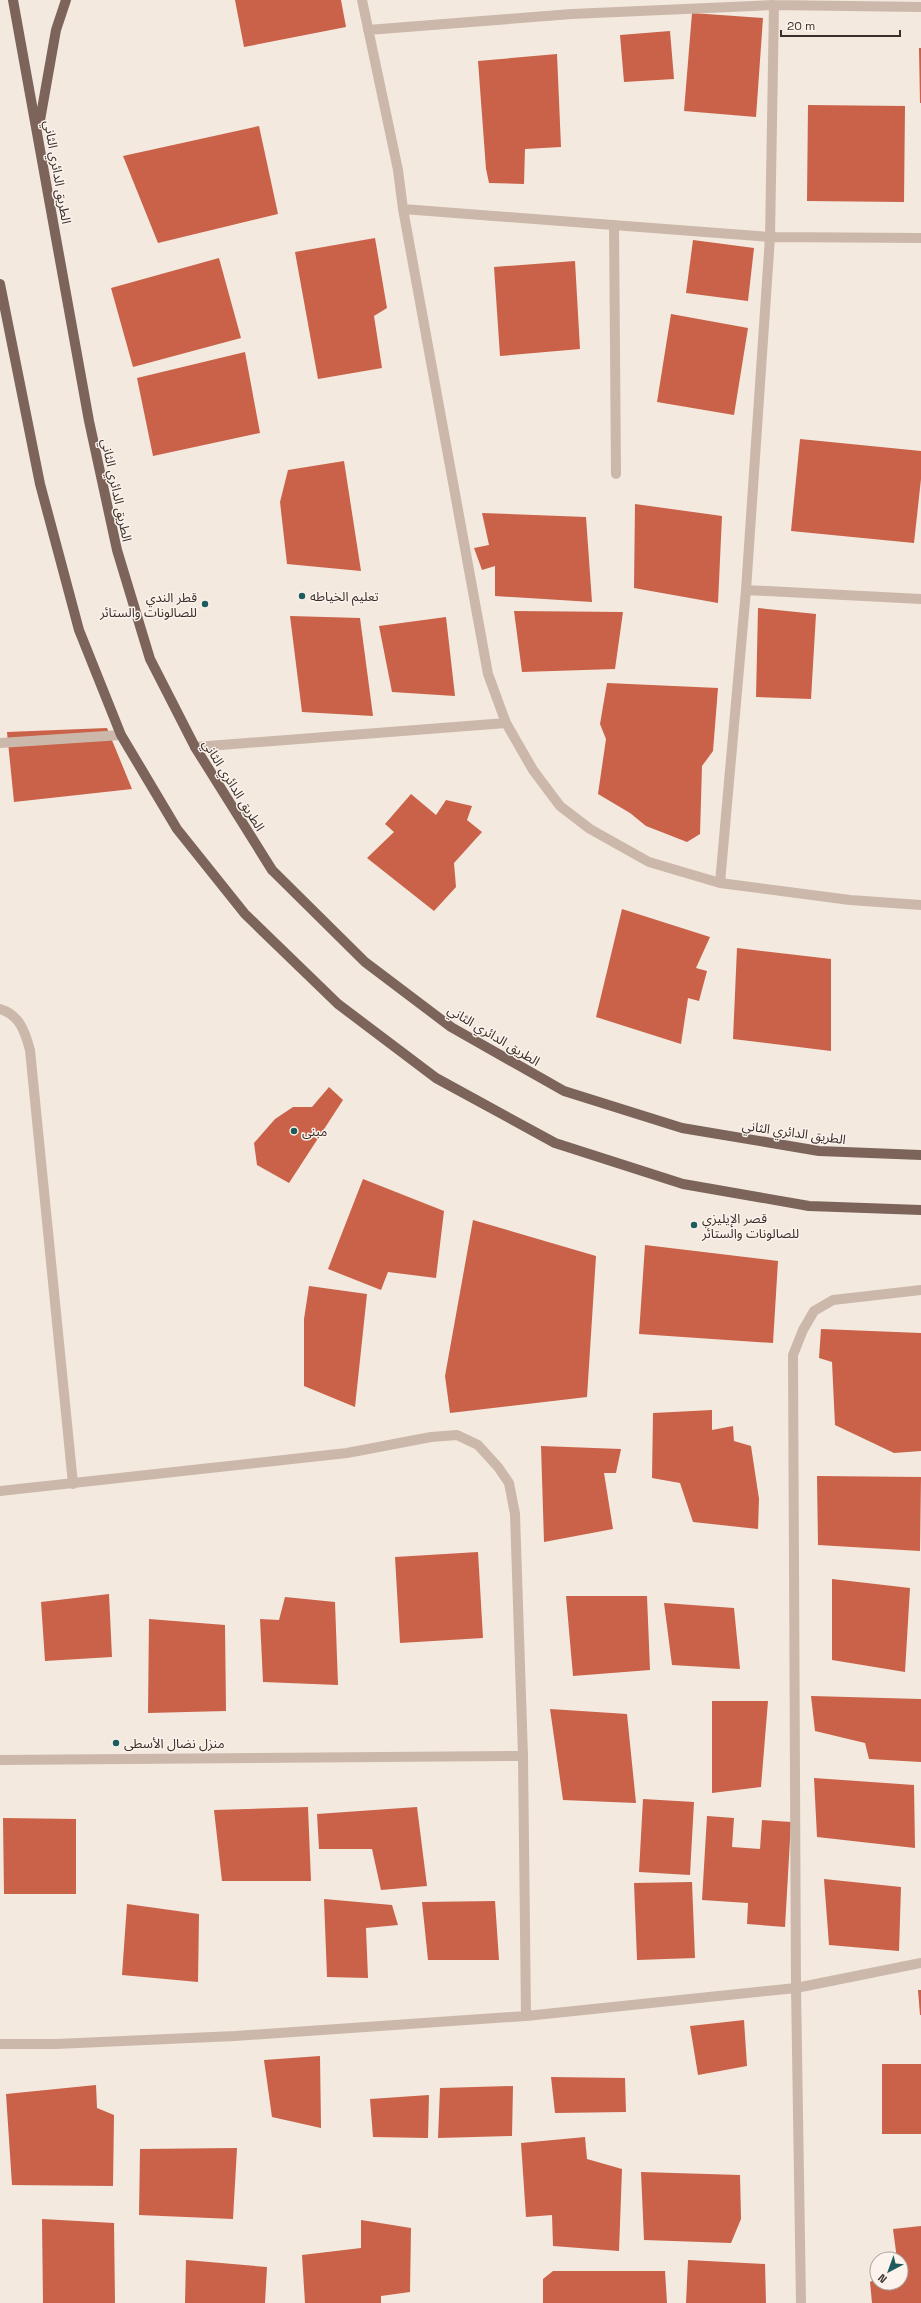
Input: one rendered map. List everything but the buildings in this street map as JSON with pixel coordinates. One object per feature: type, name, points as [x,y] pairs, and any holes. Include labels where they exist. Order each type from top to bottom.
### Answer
[{"type":"main road","name":"الطريق الدائري الثاني","points":[[13,0],[89,421],[117,550],[150,659],[195,747],[272,870],[365,962],[450,1027],[564,1091],[682,1128],[819,1151],[921,1155]]},
{"type":"main road","points":[[38,132],[56,30],[66,0]]},
{"type":"main road","points":[[0,284],[40,484],[79,630],[121,735],[177,829],[245,914],[338,1004],[436,1078],[556,1143],[683,1184],[809,1206],[921,1210]]},
{"type":"street","points":[[362,0],[398,170],[403,209],[488,674],[506,723],[533,770],[560,806],[590,829],[649,862],[720,883],[850,900],[921,905]]},
{"type":"street","points":[[368,30],[572,14],[774,5],[921,7]]},
{"type":"street","points":[[720,883],[746,590],[770,237],[774,5]]},
{"type":"street","points":[[403,209],[770,237],[921,238]]},
{"type":"street","points":[[614,225],[616,474]]},
{"type":"street","points":[[746,590],[921,599]]},
{"type":"street","points":[[195,747],[506,723]]},
{"type":"street","points":[[0,743],[121,735]]},
{"type":"street","points":[[0,1009],[11,1013],[25,1030],[30,1050],[73,1484]]},
{"type":"street","points":[[801,2303],[796,1988],[793,1355],[803,1330],[814,1312],[833,1300],[921,1290]]},
{"type":"street","points":[[0,1491],[347,1453],[431,1437],[457,1435],[478,1445],[498,1466],[509,1483],[515,1514],[523,1756],[526,2016]]},
{"type":"street","points":[[0,1760],[523,1756]]},
{"type":"street","points":[[0,2044],[56,2044],[235,2036],[526,2016],[796,1988],[921,1963]]},
{"type":"place","name":"تعليم الخياطه","points":[[302,596]]},
{"type":"place","name":"قطر الندي للصالونات والستائر","points":[[205,604]]},
{"type":"place","name":"مبنى","points":[[294,1131]]},
{"type":"place","name":"قصر الإيليزي للصالونات والستائر","points":[[694,1225]]},
{"type":"place","name":"منزل نضال الأسطى","points":[[116,1743]]}]
